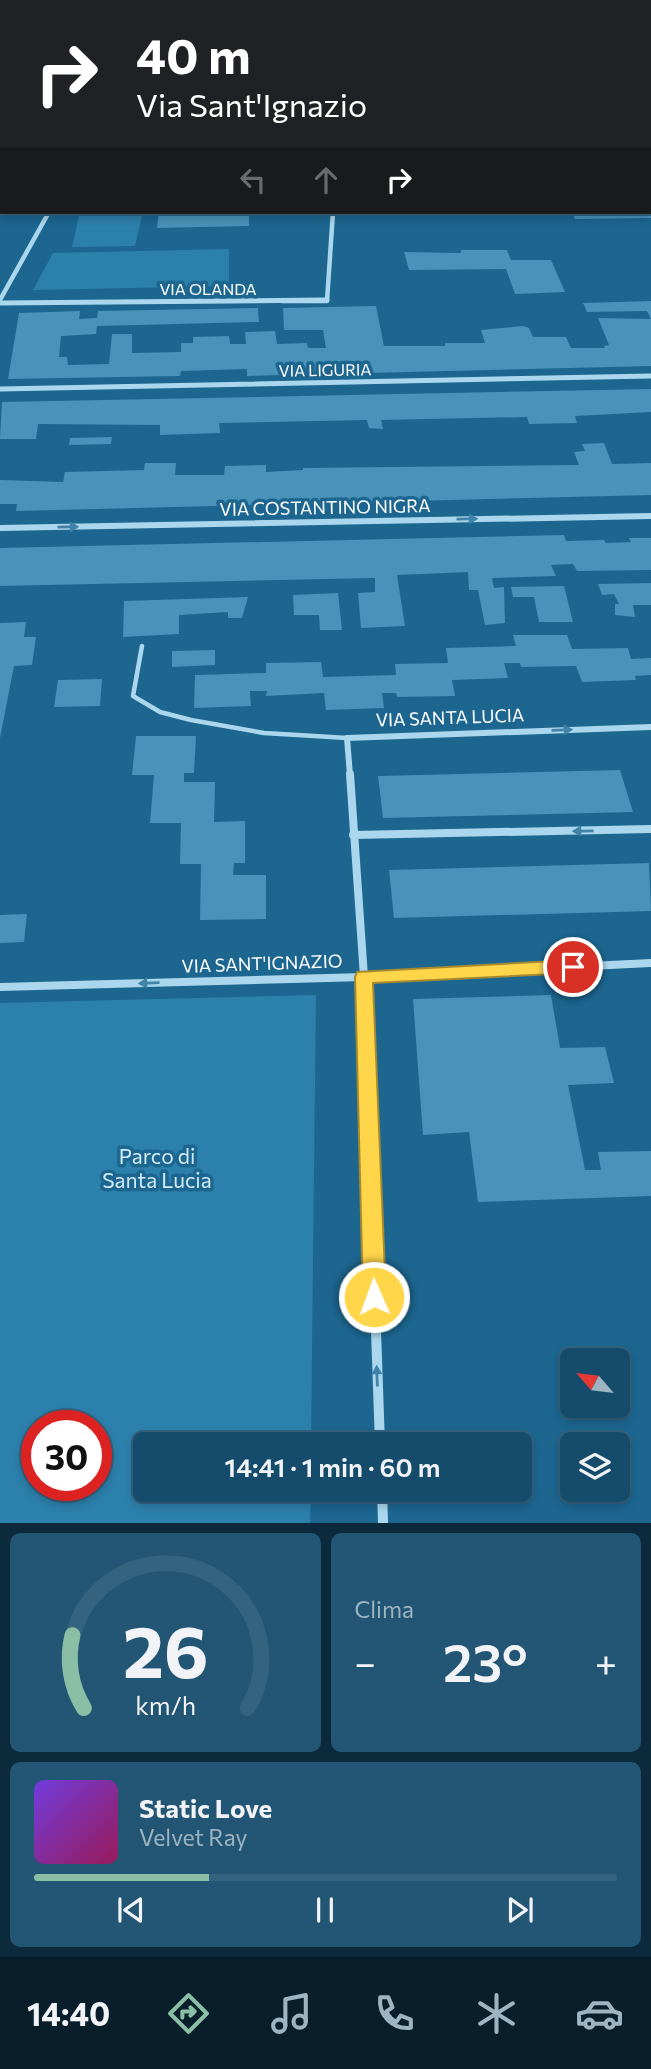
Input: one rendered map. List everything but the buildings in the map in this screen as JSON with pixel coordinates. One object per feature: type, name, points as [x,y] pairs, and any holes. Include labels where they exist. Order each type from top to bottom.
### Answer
[{"type":"street","points":[[0,301],[48,214]]},
{"type":"street","name":"VIA OLANDA","points":[[0,301],[327,301],[332,214]]},
{"type":"street","name":"VIA LIGURIA","points":[[0,389],[651,376]]},
{"type":"street","name":"VIA COSTANTINO NIGRA","points":[[0,528],[651,516]]},
{"type":"street","name":"VIA SANTA LUCIA","points":[[347,738],[651,727]]},
{"type":"street","points":[[347,738],[364,977],[380,1432]]},
{"type":"street","points":[[353,835],[651,829]]},
{"type":"street","name":"VIA SANT'IGNAZIO","points":[[0,987],[364,977],[651,963]]},
{"type":"street","points":[[382,1502],[383,1523]]},
{"type":"lane","points":[[142,646],[133,696],[160,712],[264,733],[347,738]]},
{"type":"green space","points":[[80,214],[143,214],[135,246],[72,247]]},
{"type":"green space","points":[[229,249],[229,286],[33,290],[53,253]]},
{"type":"green space","name":"Parco di Santa Lucia","points":[[316,995],[311,1432],[133,1432],[133,1502],[311,1502],[310,1523],[0,1523],[0,1003]]},
{"type":"route","points":[[374,1297],[364,977],[573,967]]}]
